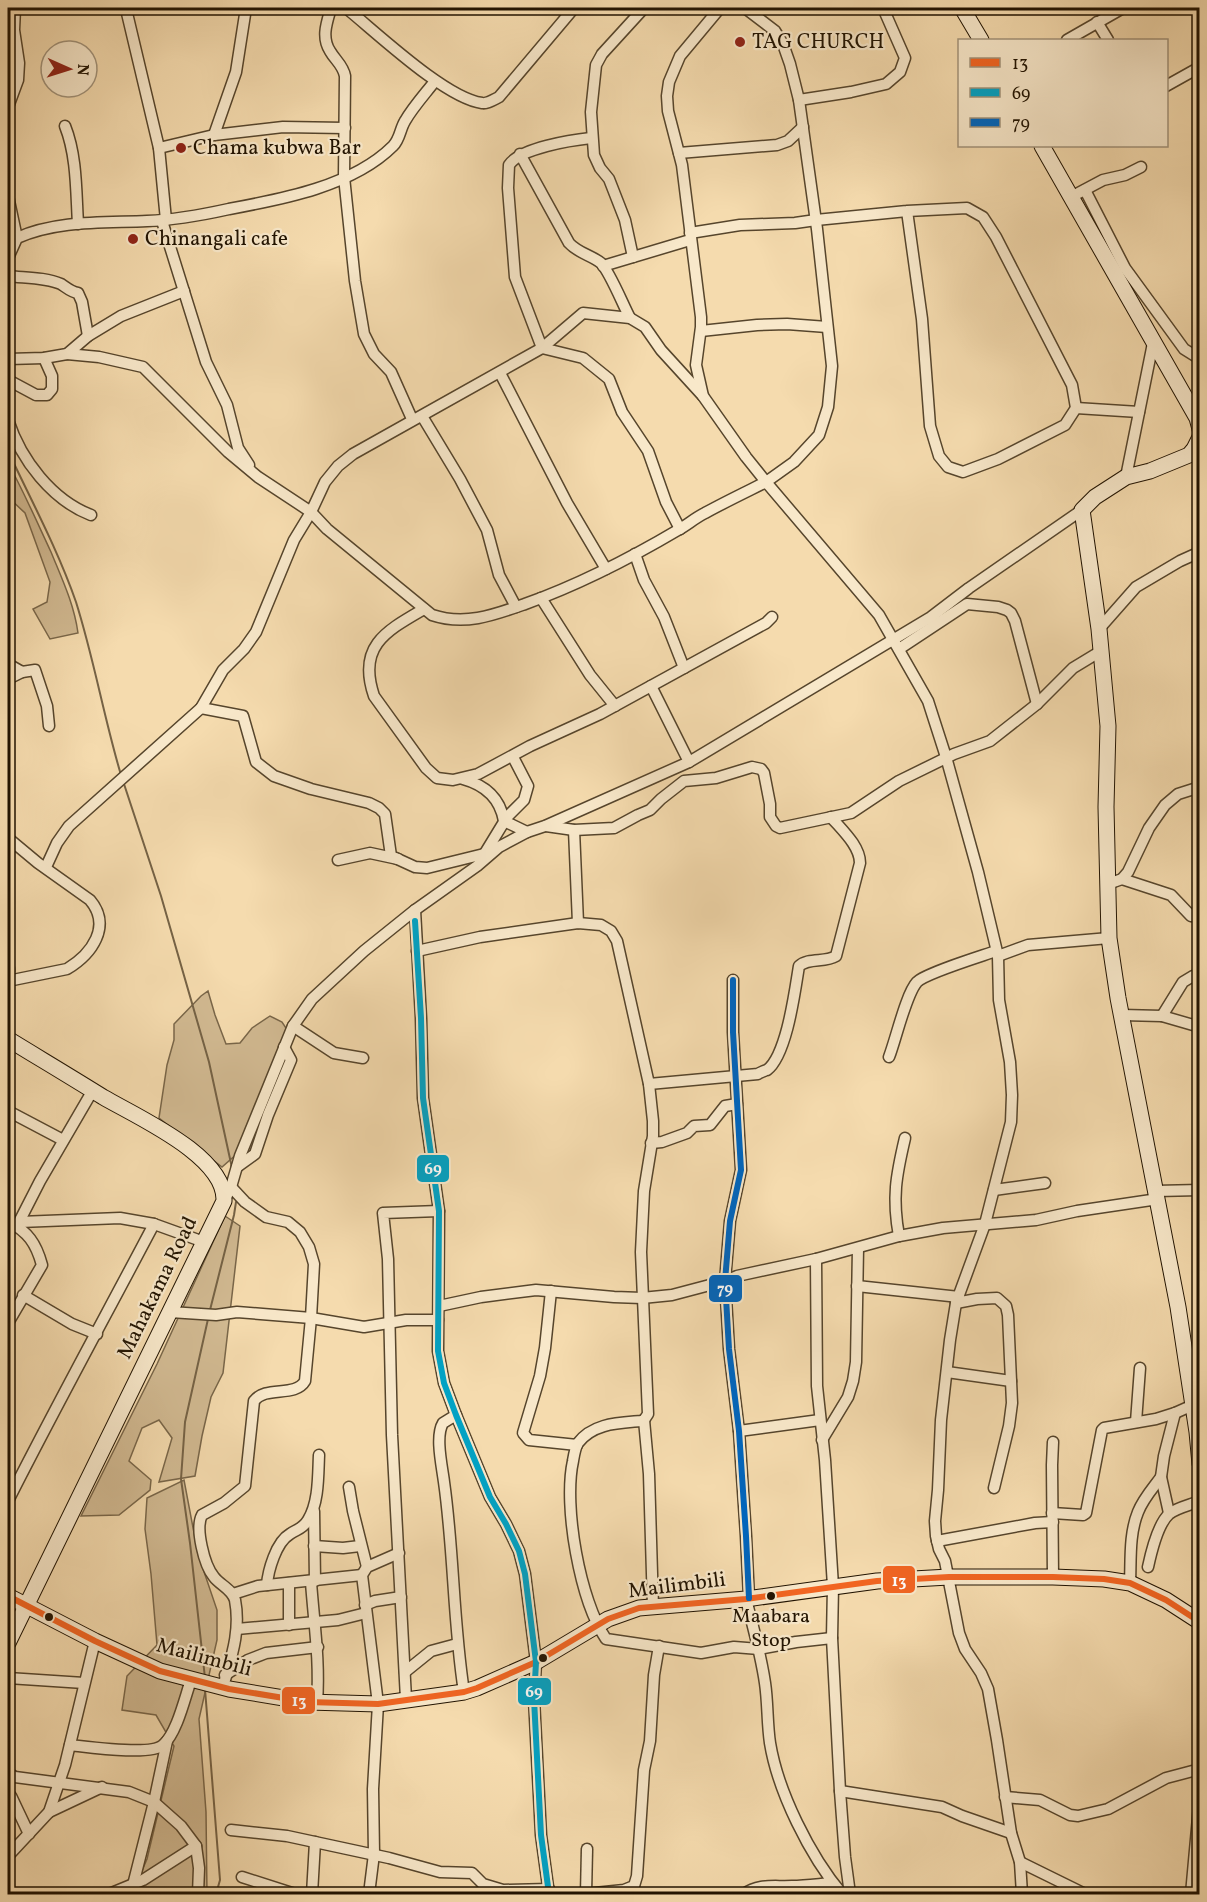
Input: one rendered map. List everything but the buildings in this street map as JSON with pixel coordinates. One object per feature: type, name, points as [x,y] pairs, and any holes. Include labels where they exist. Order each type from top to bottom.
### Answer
[{"type":"street","points":[[8,107],[18,80],[19,63],[14,30],[15,8]]},
{"type":"street","points":[[214,135],[236,72],[246,8]]},
{"type":"street","points":[[331,8],[325,28],[325,39],[328,49],[344,68],[344,177],[355,281],[364,334],[374,354],[391,372],[417,417],[460,479],[487,530],[499,574],[516,607]]},
{"type":"street","points":[[346,8],[435,81],[467,99],[484,104],[499,98],[574,8]]},
{"type":"street","points":[[633,257],[625,220],[609,179],[596,162],[591,138],[591,112],[596,64],[602,54],[644,8]]},
{"type":"street","points":[[703,396],[696,365],[701,317],[679,153],[668,111],[667,96],[669,82],[680,56],[720,8]]},
{"type":"street","points":[[8,359],[44,358],[67,354],[99,357],[143,367],[228,452],[258,477],[311,512],[327,529],[424,609],[443,619],[473,620],[492,616],[559,592],[635,554],[703,514],[766,482],[794,462],[819,435],[828,407],[832,366],[816,220],[799,100],[783,44],[775,31],[745,8]]},
{"type":"street","points":[[799,100],[886,84],[900,72],[905,58],[883,8]]},
{"type":"street","points":[[962,8],[980,39]]},
{"type":"street","points":[[1069,39],[1123,8]]},
{"type":"street","points":[[126,9],[159,148],[164,220],[184,291],[206,362],[227,405],[238,448],[258,477]]},
{"type":"street","points":[[1097,22],[1107,39]]},
{"type":"street","points":[[1168,85],[1200,67]]},
{"type":"street","points":[[17,238],[32,232],[78,224],[164,220],[264,202],[310,190],[344,177],[372,162],[396,143],[404,123],[435,81]]},
{"type":"street","points":[[65,126],[73,156],[78,224]]},
{"type":"street","points":[[679,153],[777,145],[788,141],[803,127]]},
{"type":"street","points":[[159,148],[214,135],[283,128],[345,128]]},
{"type":"street","points":[[542,348],[515,277],[507,178],[509,165],[520,154],[572,140],[591,138]]},
{"type":"street","points":[[1043,147],[1197,418],[1200,429]]},
{"type":"street","points":[[520,154],[569,243],[579,252],[594,258],[603,266],[630,318],[648,331],[661,350],[703,396],[766,482],[879,615],[928,701],[946,757],[978,872],[997,954],[999,1000],[1010,1062],[1012,1095],[1011,1122],[985,1224],[957,1300],[941,1420],[935,1521],[937,1541],[945,1561],[959,1633],[965,1649],[981,1672],[988,1689],[1011,1833],[1020,1862],[1022,1894]]},
{"type":"street","points":[[1071,198],[1103,180],[1125,175],[1141,167]]},
{"type":"street","points":[[1085,190],[1125,268],[1184,349],[1200,359]]},
{"type":"street","points":[[8,203],[17,238],[8,258]]},
{"type":"street","points":[[603,266],[690,236],[740,225],[795,223],[907,211],[967,208],[983,216],[1072,385],[1076,408],[1065,425],[998,459],[963,472],[948,467],[939,456],[930,426],[922,319],[907,211]]},
{"type":"street","points":[[8,276],[60,284],[71,292],[78,293],[82,302],[88,336]]},
{"type":"street","points":[[67,354],[88,336],[121,316],[184,291]]},
{"type":"street","points":[[46,867],[57,843],[69,826],[201,708],[223,670],[244,650],[256,632],[294,540],[325,482],[338,466],[353,454],[542,348],[583,313],[630,318]]},
{"type":"street","points":[[701,331],[788,324],[827,327]]},
{"type":"street","points":[[1126,477],[1153,343]]},
{"type":"street","points":[[542,348],[583,358],[609,379],[622,412],[648,451],[666,502],[680,529]]},
{"type":"street","points":[[8,397],[8,381],[36,394],[47,394],[52,389],[52,376],[44,358]]},
{"type":"street","points":[[500,373],[567,503],[606,569]]},
{"type":"street","points":[[1076,408],[1139,412]]},
{"type":"street","points":[[8,420],[23,455],[40,477],[70,505],[92,515]]},
{"type":"street","points":[[896,645],[969,588],[1082,510],[1095,497],[1126,477],[1149,471],[1189,455],[1200,437]]},
{"type":"street","points":[[1082,510],[1099,629],[1108,726],[1106,807],[1115,881],[1109,938],[1157,1195],[1198,1432],[1200,1464]]},
{"type":"street","points":[[1099,629],[1136,587],[1200,552]]},
{"type":"street","points":[[635,554],[644,580],[664,617],[684,668]]},
{"type":"street","points":[[541,598],[590,675],[615,706]]},
{"type":"street","points":[[224,1201],[293,1026],[312,999],[364,951],[499,847],[527,832],[689,762],[967,604],[998,607],[1011,613],[1037,704]]},
{"type":"street","points":[[424,609],[384,634],[376,644],[369,660],[371,687],[379,703],[426,768],[437,778],[453,780],[478,774],[530,746],[615,706],[766,623],[772,617]]},
{"type":"street","points":[[545,826],[574,830],[614,828],[650,810],[684,781],[716,778],[752,767],[761,769],[764,773],[770,817],[776,826],[784,828],[851,813],[899,780],[946,757],[990,741],[1037,704],[1073,668],[1101,651]]},
{"type":"street","points":[[8,664],[22,672]]},
{"type":"street","points":[[8,679],[22,672],[35,670],[47,706],[49,726]]},
{"type":"street","points":[[651,687],[689,762]]},
{"type":"street","points":[[201,708],[243,716],[256,762],[274,776],[310,789],[369,802],[379,808],[385,814],[391,856],[415,867],[427,868],[484,854]]},
{"type":"street","points":[[477,866],[504,821],[524,800],[528,786],[513,757]]},
{"type":"street","points":[[460,778],[481,786],[493,795],[496,803],[502,808],[504,821]]},
{"type":"street","points":[[1115,881],[1128,872],[1149,828],[1164,805],[1178,794],[1200,787]]},
{"type":"street","points":[[649,1084],[758,1074],[767,1070],[771,1065],[779,1052],[788,1024],[799,966],[804,962],[831,959],[836,956],[860,863],[860,856],[856,848],[831,818]]},
{"type":"street","points":[[504,821],[527,832]]},
{"type":"street","points":[[574,830],[578,922]]},
{"type":"street","points":[[8,838],[38,863],[90,900],[97,907],[99,923],[96,939],[84,957],[67,969],[8,981]]},
{"type":"street","points":[[338,860],[370,853],[401,860]]},
{"type":"street","points":[[1115,881],[1171,895],[1191,916],[1200,917]]},
{"type":"street","points":[[231,1830],[287,1836],[374,1854],[440,1872],[472,1873],[483,1884],[503,1890],[549,1892],[541,1835],[534,1699],[536,1662],[525,1574],[519,1551],[490,1497],[456,1415],[444,1383],[438,1351],[439,1211],[423,1098],[415,910]]},
{"type":"street","points":[[417,951],[480,937],[578,922],[602,925],[611,931],[617,941],[649,1084],[653,1121],[641,1252],[648,1414],[644,1420],[650,1474],[653,1606]]},
{"type":"street","points":[[889,1057],[908,1000],[917,982],[926,977],[973,958],[1028,945],[1109,938]]},
{"type":"street","points":[[8,961],[8,974]]},
{"type":"street","points":[[1162,1016],[1183,982],[1193,976],[1200,977]]},
{"type":"street","points":[[733,980],[741,1170],[730,1221],[725,1281],[729,1349],[738,1431],[747,1598],[765,1684],[770,1743],[782,1789],[808,1843],[832,1883],[842,1894]]},
{"type":"street","points":[[1122,1015],[1162,1016],[1200,1027]]},
{"type":"street","points":[[293,1026],[334,1053],[363,1058]]},
{"type":"street","name":"Mahakama Road","points":[[8,1039],[177,1139],[205,1162],[219,1180],[224,1201],[8,1643]]},
{"type":"street","points":[[15,1223],[93,1090]]},
{"type":"street","points":[[651,1143],[662,1142],[687,1133],[694,1126],[710,1125],[725,1106],[737,1104]]},
{"type":"street","points":[[8,1111],[63,1140]]},
{"type":"street","points":[[899,1236],[894,1210],[895,1187],[906,1138]]},
{"type":"street","points":[[994,1190],[1045,1183]]},
{"type":"street","points":[[223,1683],[234,1652],[237,1629],[236,1610],[233,1594],[211,1574],[200,1539],[200,1518],[245,1486],[256,1398],[262,1394],[298,1388],[303,1385],[311,1318],[314,1264],[309,1247],[300,1232],[288,1222],[266,1217],[245,1202],[231,1187]]},
{"type":"street","points":[[439,1306],[481,1297],[536,1290],[614,1297],[642,1298],[672,1295],[737,1276],[816,1259],[899,1236],[942,1228],[1036,1220],[1157,1195],[1200,1190]]},
{"type":"street","points":[[406,1699],[392,1435],[388,1259],[383,1213],[439,1211]]},
{"type":"street","points":[[15,1223],[120,1218],[154,1224],[204,1242]]},
{"type":"street","points":[[8,1323],[42,1265],[38,1250],[15,1223]]},
{"type":"street","points":[[8,1502],[56,1406],[97,1334],[154,1224]]},
{"type":"street","points":[[822,1440],[848,1397],[854,1381],[858,1248]]},
{"type":"street","points":[[816,1259],[816,1364],[833,1586],[832,1638],[840,1791],[850,1894]]},
{"type":"street","points":[[858,1286],[957,1300],[997,1298],[1003,1301],[1008,1316],[1012,1403],[1009,1426],[994,1488]]},
{"type":"street","points":[[551,1290],[540,1376],[523,1433],[529,1440],[577,1445]]},
{"type":"street","points":[[23,1294],[72,1324],[97,1334]]},
{"type":"street","points":[[170,1312],[216,1315],[237,1312],[311,1318],[364,1327],[438,1320]]},
{"type":"street","points":[[1136,1422],[1140,1368]]},
{"type":"street","points":[[947,1372],[1011,1381]]},
{"type":"street","points":[[937,1541],[1053,1518],[1083,1515],[1086,1513],[1102,1430],[1108,1426],[1175,1413],[1193,1405]]},
{"type":"street","points":[[1169,1513],[1161,1477],[1175,1413]]},
{"type":"street","points":[[456,1415],[442,1423],[440,1434],[441,1459],[450,1522],[457,1644],[464,1692]]},
{"type":"street","points":[[644,1420],[598,1427],[587,1434],[577,1445],[570,1477],[574,1536],[582,1579],[597,1626],[606,1639],[701,1653],[734,1647],[759,1649],[832,1638]]},
{"type":"street","points":[[738,1431],[820,1420]]},
{"type":"street","points":[[1053,1442],[1053,1577]]},
{"type":"street","points":[[317,1702],[319,1672],[313,1582],[314,1507],[319,1455]]},
{"type":"street","points":[[1130,1583],[1132,1533],[1137,1513],[1161,1477]]},
{"type":"street","points":[[349,1487],[364,1571],[365,1609],[378,1704],[373,1789],[374,1854],[369,1894]]},
{"type":"street","points":[[1148,1567],[1152,1550],[1169,1513],[1200,1501]]},
{"type":"street","points":[[267,1586],[269,1570],[280,1546],[289,1534],[300,1530],[308,1521],[314,1507]]},
{"type":"street","points":[[314,1546],[343,1548],[360,1546]]},
{"type":"street","points":[[233,1594],[267,1586],[313,1582],[364,1571],[399,1553]]},
{"type":"street","name":"Mailimbili","points":[[8,1596],[95,1641],[160,1671],[193,1680],[223,1683],[317,1702],[378,1704],[464,1692],[536,1662],[608,1619],[639,1608],[747,1598],[877,1581],[1053,1577],[1104,1579],[1130,1583],[1166,1600],[1200,1622]]},
{"type":"street","points":[[289,1583],[289,1625]]},
{"type":"street","points":[[237,1629],[316,1622],[365,1609],[375,1601],[401,1598]]},
{"type":"street","points":[[49,1812],[70,1745],[95,1641]]},
{"type":"street","points":[[405,1672],[431,1651],[457,1644]]},
{"type":"street","points":[[587,1848],[585,1894],[624,1892],[634,1886],[637,1876],[644,1770],[650,1741],[654,1675],[659,1646]]},
{"type":"street","points":[[223,1683],[248,1660],[266,1653],[318,1647]]},
{"type":"street","points":[[8,1678],[84,1683]]},
{"type":"street","points":[[133,1885],[167,1741],[193,1680]]},
{"type":"street","points":[[70,1745],[148,1751],[162,1746],[167,1741]]},
{"type":"street","points":[[1005,1797],[1040,1800],[1070,1815],[1078,1816],[1107,1809],[1166,1778],[1200,1769]]},
{"type":"street","points":[[29,1834],[9,1801],[11,1775],[129,1792],[154,1802],[181,1826],[196,1846],[199,1868],[198,1894]]},
{"type":"street","points":[[8,1856],[49,1812],[102,1787]]},
{"type":"street","points":[[840,1791],[942,1807],[1011,1833]]},
{"type":"street","points":[[1191,1894],[1197,1855],[1200,1795]]},
{"type":"street","points":[[312,1894],[315,1842]]},
{"type":"street","points":[[109,1894],[133,1885],[157,1872],[196,1846]]},
{"type":"street","points":[[1020,1862],[1085,1894]]},
{"type":"street","points":[[242,1877],[295,1894]]},
{"type":"street","points":[[744,1894],[751,1889],[766,1886],[812,1890],[832,1883]]},
{"type":"shaded area","points":[[8,463],[51,552],[71,602],[78,633],[50,639],[33,609],[47,602],[50,582],[25,513],[8,497]]},
{"type":"shaded area","points":[[208,991],[226,1044],[240,1043],[252,1028],[270,1016],[282,1022],[290,1034],[247,1145],[222,1167],[159,1118],[167,1065],[174,1040],[174,1024]]},
{"type":"shaded area","points":[[225,1216],[240,1226],[223,1373],[211,1397],[195,1476],[159,1482],[172,1438],[159,1420],[142,1428],[129,1461],[151,1480],[150,1490],[119,1515],[81,1516],[157,1364]]},
{"type":"shaded area","points":[[184,1480],[198,1554],[217,1610],[217,1640],[199,1719],[206,1812],[207,1894],[132,1894],[147,1859],[174,1746],[156,1715],[122,1710],[127,1676],[157,1645],[145,1529],[147,1498]]},
{"type":"waterway","points":[[8,451],[53,544],[76,602],[121,775]]},
{"type":"waterway","points":[[124,784],[161,896],[209,1062],[232,1168]]},
{"type":"waterway","points":[[210,1310],[236,1202]]},
{"type":"waterway","points":[[205,1678],[181,1479],[185,1422],[208,1319]]},
{"type":"waterway","points":[[205,1689],[220,1880],[216,1894]]},
{"type":"transit line","name":"69","points":[[415,921],[423,1098],[439,1211],[438,1351],[444,1383],[456,1415],[490,1497],[519,1551],[525,1574],[536,1662],[534,1699],[541,1835],[549,1894]]},
{"type":"transit line","name":"79","points":[[733,980],[733,1032],[741,1170],[730,1221],[725,1281],[729,1349],[739,1431],[749,1598]]},
{"type":"transit line","name":"13","points":[[8,1596],[95,1641],[160,1671],[229,1689],[308,1702],[378,1704],[464,1692],[477,1688],[536,1662],[608,1619],[639,1608],[746,1599],[877,1581],[949,1577],[1104,1579],[1130,1583],[1166,1600],[1200,1622]]},
{"type":"place","name":"TAG CHURCH","points":[[740,42]]},
{"type":"place","name":"Chama kubwa Bar","points":[[181,148]]},
{"type":"place","name":"Chinangali cafe","points":[[133,239]]},
{"type":"place","name":"Maabara Stop","points":[[771,1596]]}]
